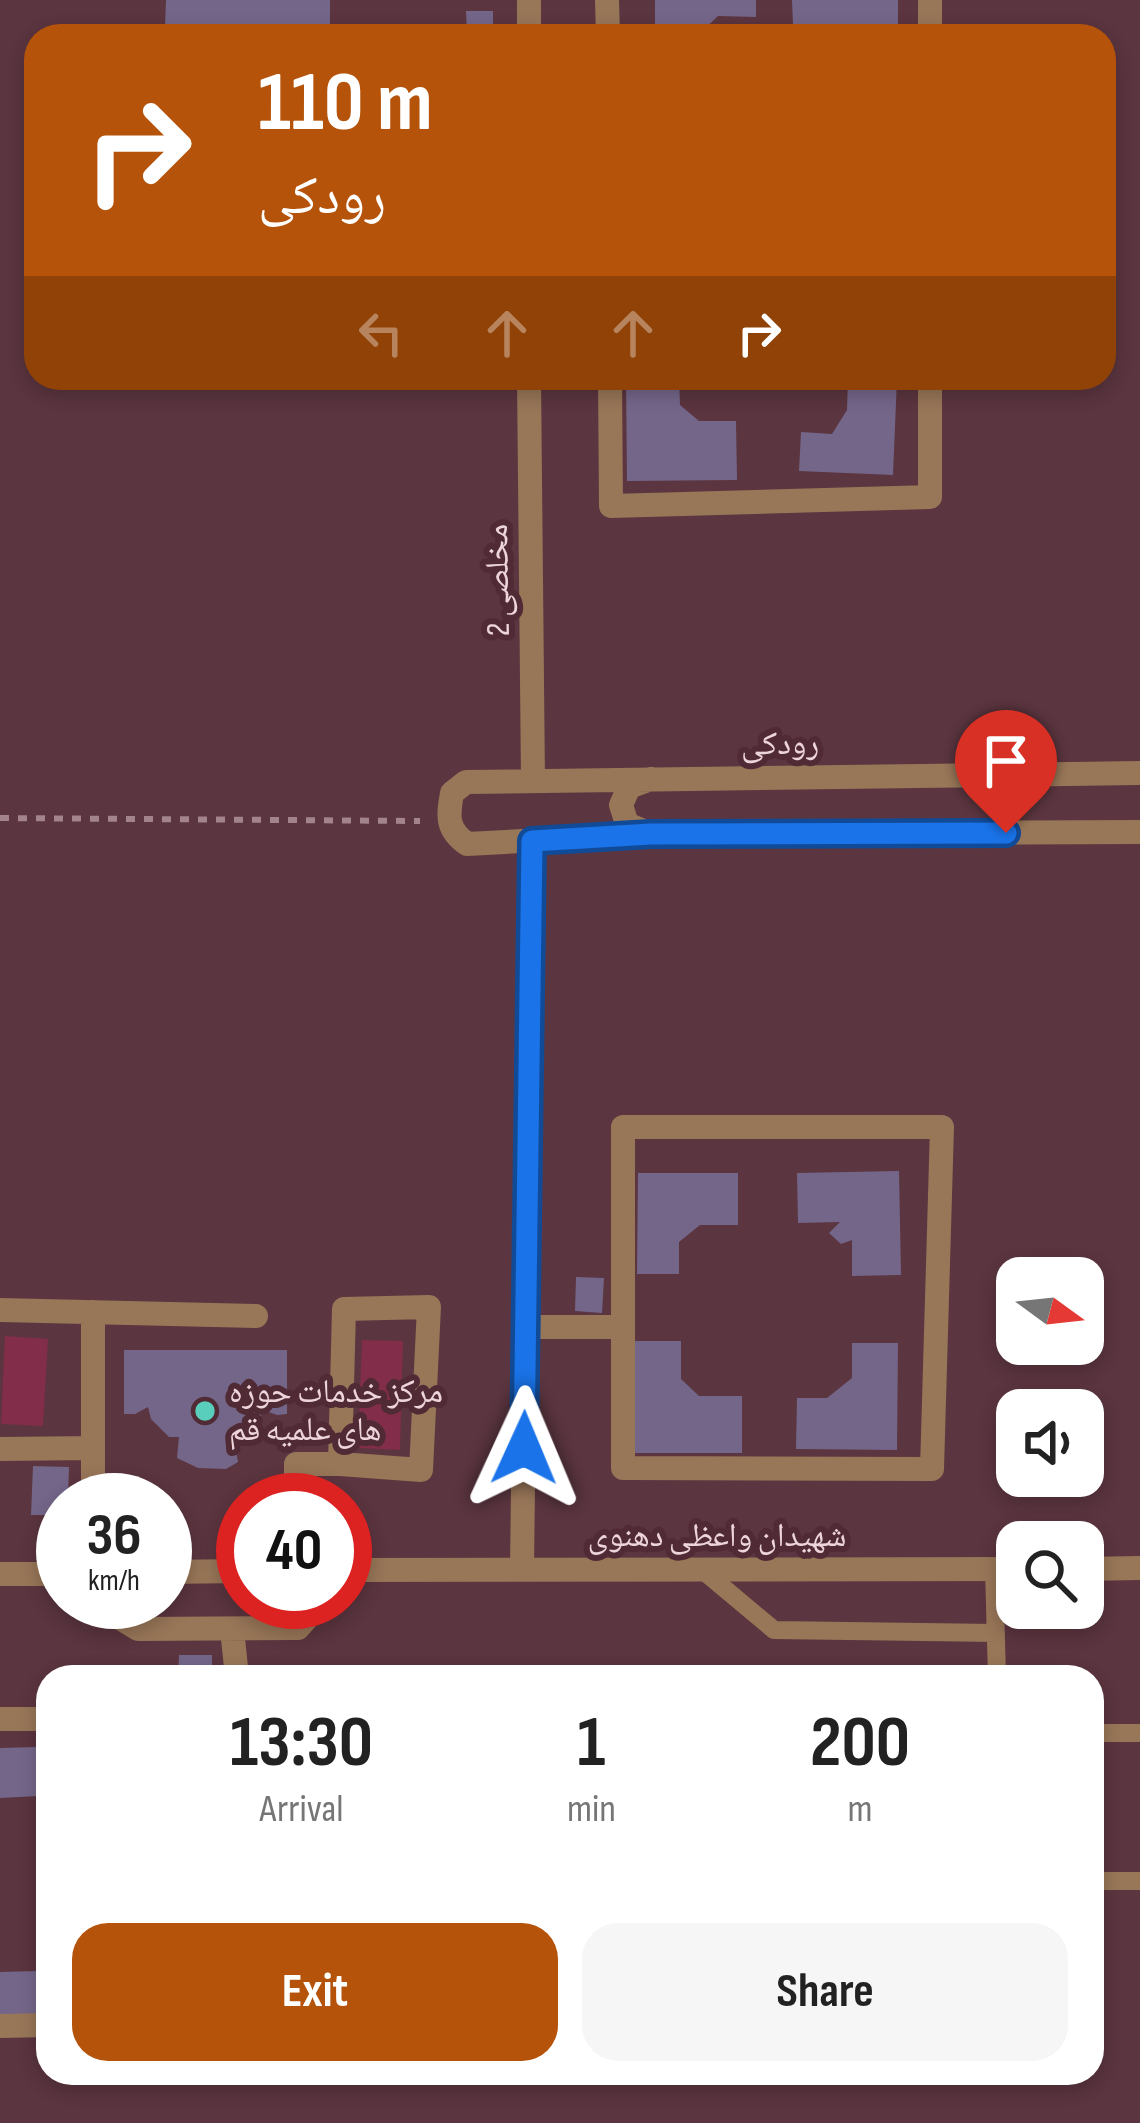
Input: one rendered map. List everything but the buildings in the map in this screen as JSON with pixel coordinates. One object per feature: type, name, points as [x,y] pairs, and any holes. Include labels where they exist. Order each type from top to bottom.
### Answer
[{"type":"street","name":"مخلصی 2","points":[[529,390],[533,781]]},
{"type":"street","points":[[610,390],[611,506],[930,497],[930,390]]},
{"type":"street","name":"رودکی","points":[[448,821],[452,793],[466,782],[1140,773]]},
{"type":"street","points":[[651,834],[626,824],[621,805],[629,787],[653,778]]},
{"type":"street","points":[[448,821],[467,844],[651,834],[1140,832]]},
{"type":"street","points":[[522,1568],[532,841]]},
{"type":"street","points":[[623,1127],[942,1127],[932,1469],[623,1468],[623,1327],[623,1127]]},
{"type":"street","points":[[296,1473],[296,1464],[422,1469],[429,1307],[344,1309],[340,1464]]},
{"type":"street","points":[[0,1310],[256,1316]]},
{"type":"street","points":[[92,1473],[93,1312]]},
{"type":"street","points":[[525,1327],[623,1327]]},
{"type":"street","points":[[0,1449],[92,1448]]},
{"type":"street","points":[[1104,1569],[1140,1568]]},
{"type":"street","name":"شهیدان واعظی دهنوی","points":[[372,1571],[996,1569]]},
{"type":"street","points":[[0,1574],[36,1576]]},
{"type":"street","points":[[232,1629],[235,1665]]},
{"type":"street","points":[[0,1719],[36,1719]]},
{"type":"street","points":[[0,2026],[36,2025]]},
{"type":"lane","points":[[700,1568],[774,1630],[995,1633]]},
{"type":"lane","points":[[996,1627],[996,1665]]},
{"type":"lane","points":[[1104,1733],[1140,1733]]},
{"type":"lane","points":[[1104,1881],[1140,1881]]},
{"type":"path","points":[[0,818],[448,821]]},
{"type":"shaded area","points":[[5,1336],[48,1339],[43,1426],[1,1424]]},
{"type":"shaded area","points":[[362,1340],[403,1341],[400,1450],[358,1448]]},
{"type":"place","name":"مرکز خدمات حوزه های علمیه قم","points":[[205,1411]]},
{"type":"route","points":[[524,1448],[532,841],[651,834],[1006,833]]}]
